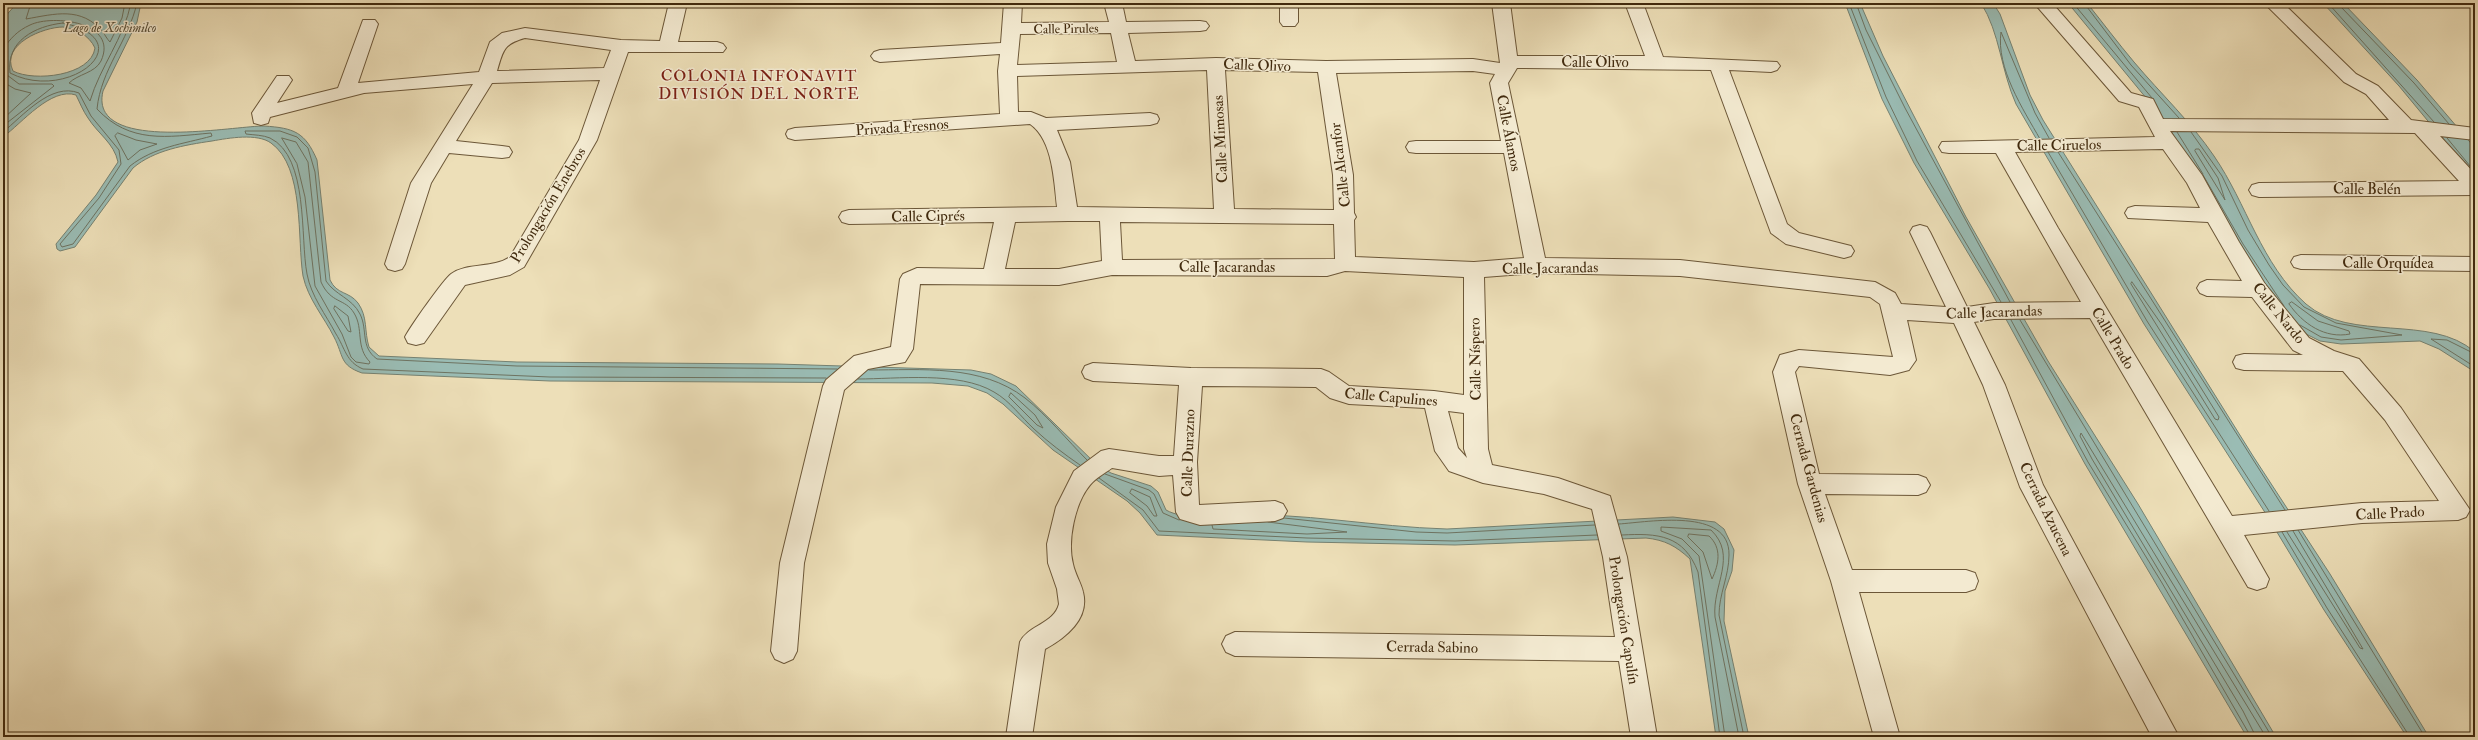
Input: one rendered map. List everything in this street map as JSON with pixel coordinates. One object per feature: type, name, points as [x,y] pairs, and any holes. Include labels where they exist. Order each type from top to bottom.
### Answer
[{"type":"street","points":[[668,46],[678,3]]},
{"type":"street","points":[[1010,119],[1007,102],[1007,71],[1012,29],[1013,3]]},
{"type":"street","points":[[1113,3],[1120,28],[1127,66]]},
{"type":"street","points":[[1289,3],[1289,22]]},
{"type":"street","name":"Calle Álamos","points":[[1501,3],[1508,66],[1499,83],[1536,265]]},
{"type":"street","points":[[1634,3],[1656,62]]},
{"type":"street","name":"Calle Nardo","points":[[2043,3],[2125,97],[2146,102],[2195,180],[2231,246],[2258,289],[2301,344],[2326,357],[2351,365]]},
{"type":"street","points":[[2274,4],[2350,78],[2372,90],[2419,128],[2475,187]]},
{"type":"street","points":[[346,90],[369,24]]},
{"type":"street","name":"Calle Pirules","points":[[1012,29],[1200,26]]},
{"type":"street","points":[[395,264],[421,183],[486,77],[496,46],[508,37],[525,33],[622,46],[717,48]]},
{"type":"street","name":"Prolongación Enebros","points":[[416,337],[458,280],[468,275],[508,270],[517,262],[588,140],[610,74],[622,46]]},
{"type":"street","points":[[880,56],[1010,48]]},
{"type":"street","name":"Calle Olivo","points":[[1007,71],[1216,64],[1326,67],[1508,66],[1656,62],[1718,64]]},
{"type":"street","name":"Calle Mimosas","points":[[1216,64],[1224,214]]},
{"type":"street","points":[[1771,66],[1718,64],[1778,228],[1793,239],[1844,251]]},
{"type":"street","name":"Calle Alcanfor","points":[[1326,67],[1343,175],[1346,218],[1345,264]]},
{"type":"street","points":[[283,80],[260,116],[346,90],[486,77],[610,74]]},
{"type":"street","name":"Privada Fresnos","points":[[795,134],[1010,119],[1037,119],[1044,124],[1150,119]]},
{"type":"street","points":[[1044,124],[1056,147],[1068,214]]},
{"type":"street","name":"Calle Ciruelos","points":[[1949,147],[2069,146],[2198,124],[2240,127],[2419,128],[2470,134]]},
{"type":"street","points":[[444,146],[502,152]]},
{"type":"street","points":[[1416,147],[1511,146]]},
{"type":"street","name":"Calle Prado","points":[[2002,146],[2096,310],[2257,579]]},
{"type":"street","name":"Calle Belén","points":[[2259,190],[2475,187]]},
{"type":"street","points":[[2135,213],[2215,215]]},
{"type":"street","points":[[1112,267],[1110,214],[1224,214],[1346,218]]},
{"type":"street","name":"Calle Ciprés","points":[[849,217],[1110,214]]},
{"type":"street","points":[[784,651],[792,563],[834,386],[862,362],[897,356],[902,349],[910,279],[929,275],[994,276],[1006,215]]},
{"type":"street","name":"Cerrada Azucena","points":[[1920,232],[1962,316],[1994,386],[2032,486],[2166,737]]},
{"type":"street","name":"Calle Orquídea","points":[[2301,262],[2475,264]]},
{"type":"street","name":"Calle Jacarandas","points":[[994,276],[1059,277],[1112,267],[1327,268],[1345,264],[1474,270],[1536,265],[1680,268],[1875,290],[1888,299],[1894,311],[1962,316],[1994,311],[2096,310]]},
{"type":"street","name":"Calle Níspero","points":[[1474,270],[1476,449],[1483,473]]},
{"type":"street","points":[[2207,288],[2258,289]]},
{"type":"street","name":"Cerrada Gardenias","points":[[1887,737],[1843,581],[1810,484],[1784,372],[1788,361],[1799,358],[1890,366],[1901,364],[1905,360],[1894,311]]},
{"type":"street","points":[[2244,362],[2351,365]]},
{"type":"street","name":"Calle Prado","points":[[2227,527],[2362,513],[2458,510],[2393,414],[2351,365]]},
{"type":"street","name":"Calle Capulines","points":[[1093,372],[1191,377],[1321,378],[1338,392],[1349,396],[1434,400],[1476,406]]},
{"type":"street","name":"Calle Durazno","points":[[1191,377],[1185,499],[1188,512],[1200,515],[1275,511]]},
{"type":"street","points":[[1434,400],[1447,451],[1457,464],[1483,473]]},
{"type":"street","points":[[1019,737],[1033,642],[1055,629],[1065,618],[1072,604],[1070,590],[1057,552],[1065,513],[1082,478],[1109,458],[1159,466],[1186,466]]},
{"type":"street","name":"Prolongación Capulín","points":[[1483,473],[1524,478],[1571,490],[1602,503],[1615,557],[1628,649],[1644,737]]},
{"type":"street","points":[[1810,484],[1918,485]]},
{"type":"street","points":[[1843,581],[1966,581]]},
{"type":"street","name":"Cerrada Sabino","points":[[1235,644],[1628,649]]},
{"type":"water","name":"Lago de Xochimilco","points":[[17,3],[141,3],[137,22],[103,91],[104,111],[117,123],[139,130],[166,132],[195,132],[264,126],[291,130],[303,137],[313,151],[317,160],[330,280],[336,288],[351,296],[358,303],[365,319],[369,347],[379,356],[517,362],[778,364],[971,370],[991,374],[1016,386],[1096,464],[1111,473],[1151,486],[1158,492],[1166,510],[1180,515],[1283,516],[1392,526],[1447,529],[1673,517],[1715,522],[1724,529],[1734,550],[1732,571],[1725,591],[1724,621],[1749,737],[1716,737],[1690,559],[1675,547],[1659,540],[1646,538],[1455,545],[1307,542],[1157,535],[1140,513],[1127,501],[1053,450],[1003,404],[987,393],[968,386],[932,383],[550,381],[362,373],[349,367],[343,359],[334,337],[305,284],[301,261],[298,205],[290,169],[282,154],[271,143],[258,138],[243,137],[191,144],[170,149],[141,162],[133,168],[75,247],[60,251],[57,249],[56,244],[96,195],[118,162],[113,149],[92,124],[76,95],[66,94],[57,96],[47,101],[3,137],[3,19]],"holes":[[[63,27],[82,33],[95,48],[91,57],[83,65],[60,74],[47,76],[34,76],[13,71],[11,61],[13,53],[18,45],[26,39],[45,30]]]},
{"type":"water","points":[[1845,3],[1860,3],[1883,56],[1966,217],[2048,361],[2138,504],[2276,737],[2247,737],[2085,464],[1989,288],[1914,163],[1882,99]]},
{"type":"water","points":[[1981,3],[1993,3],[2000,14],[2030,95],[2043,120],[2253,456],[2330,574],[2429,737],[2407,737],[2324,610],[2266,514],[2144,324],[2016,104],[1992,27]]},
{"type":"water","points":[[2068,3],[2087,3],[2134,62],[2196,131],[2226,174],[2277,271],[2290,288],[2306,304],[2324,316],[2345,322],[2367,326],[2414,330],[2457,340],[2475,352],[2475,372],[2439,349],[2420,341],[2341,344],[2320,341],[2306,334],[2285,314],[2239,246],[2165,121]]},
{"type":"water","points":[[2323,3],[2343,3],[2417,80],[2475,148],[2475,178],[2399,86]]},
{"type":"district","name":"COLONIA INFONAVIT DIVISIÓN DEL NORTE","points":[[759,84]]}]
